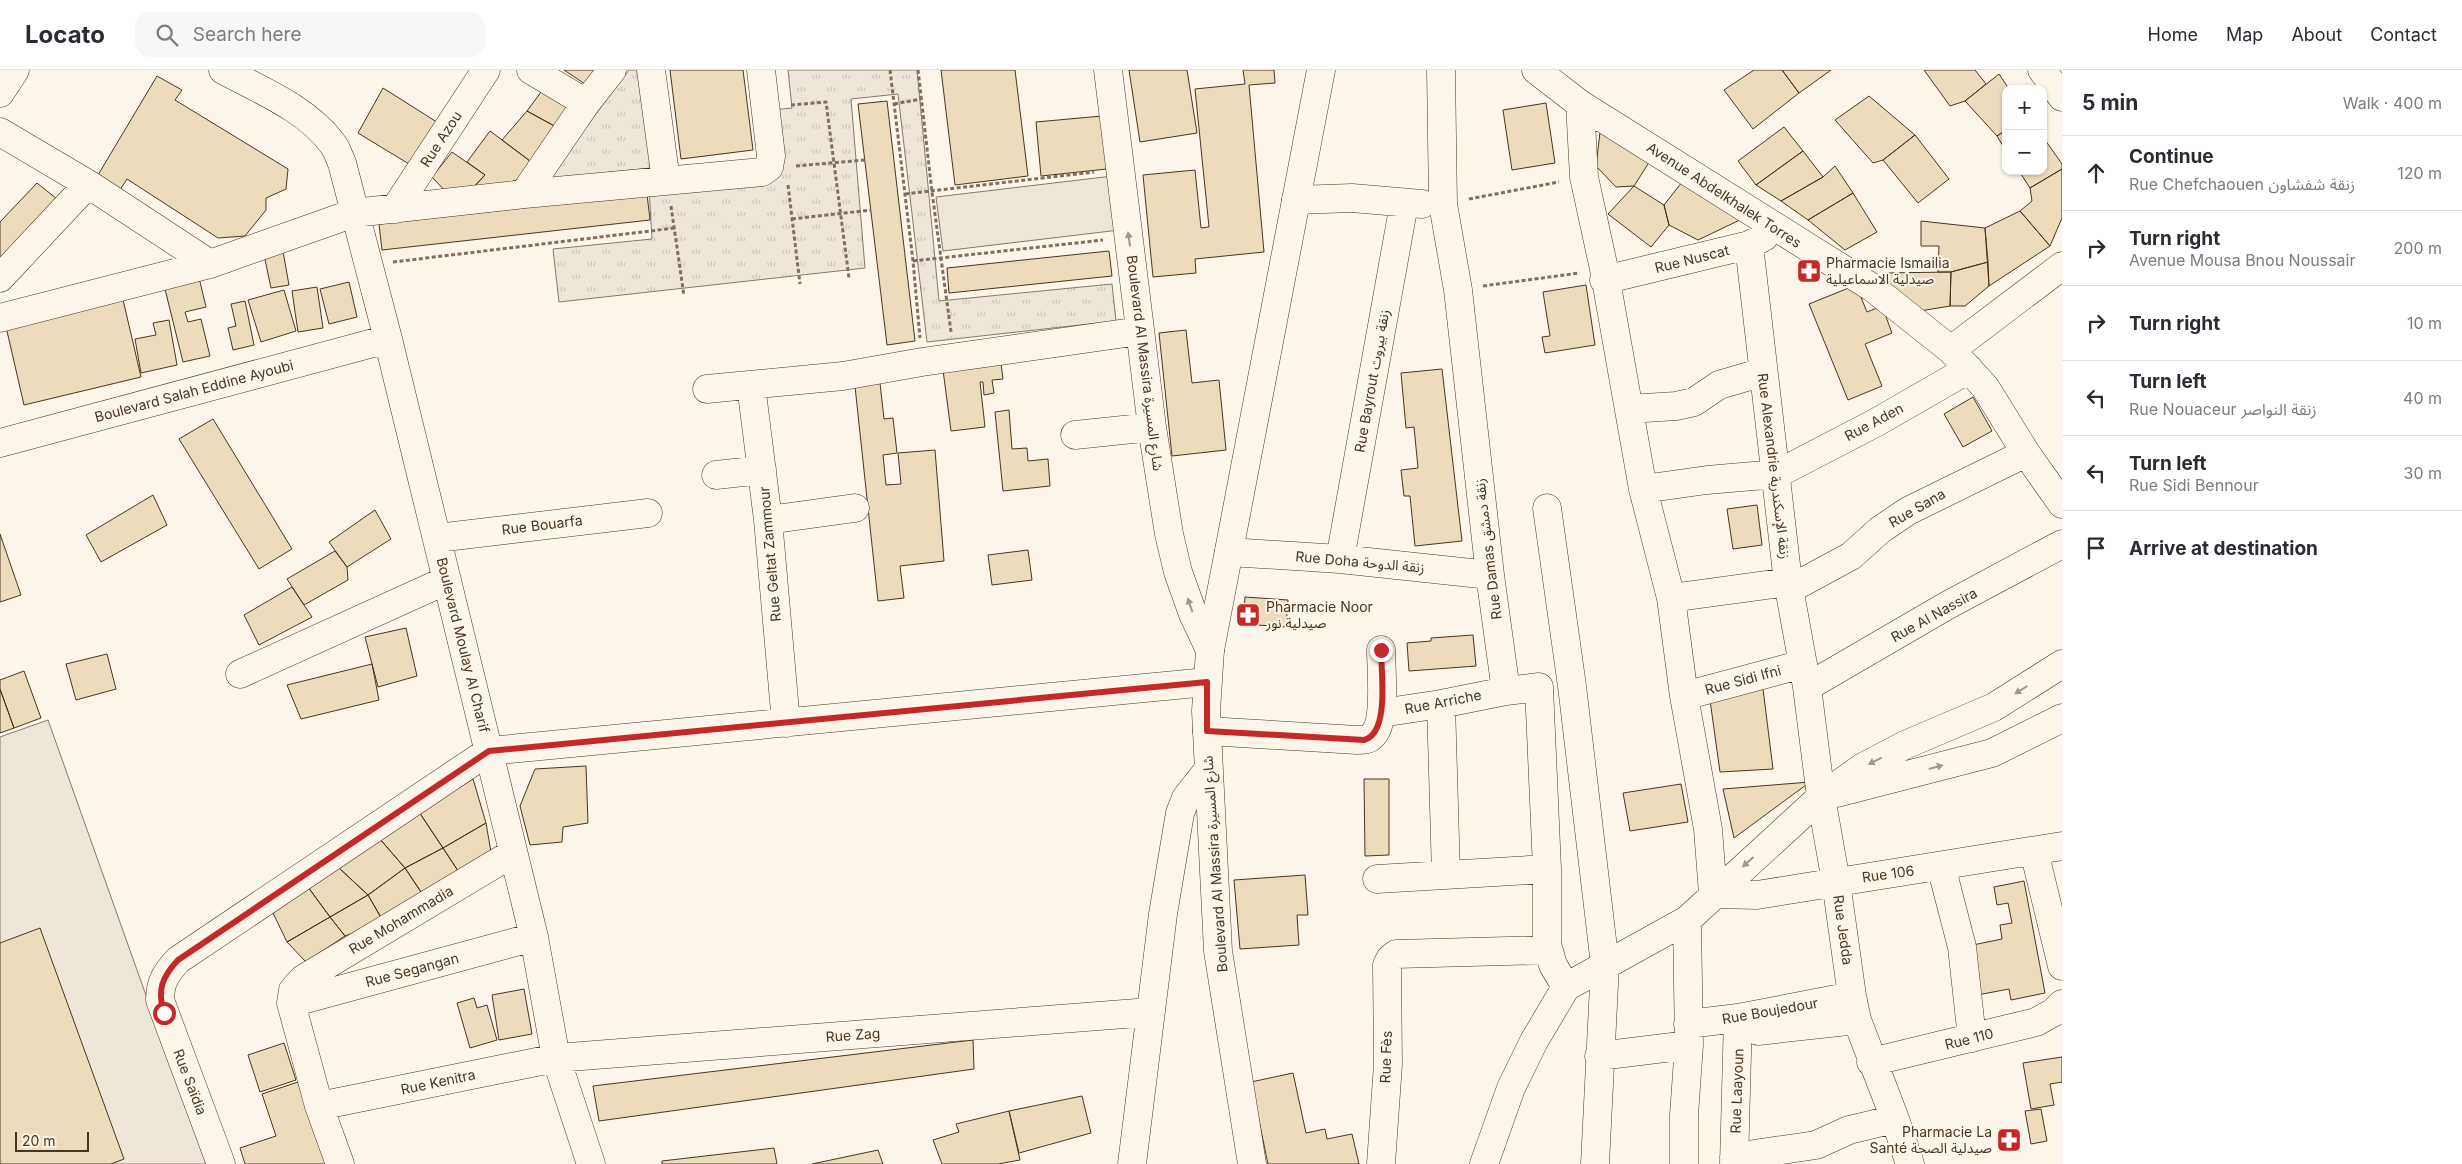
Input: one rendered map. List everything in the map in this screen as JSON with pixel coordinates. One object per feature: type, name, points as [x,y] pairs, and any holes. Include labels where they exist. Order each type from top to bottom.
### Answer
[{"type":"street","points":[[0,93],[15,70]]},
{"type":"street","name":"Boulevard Moulay Al Charif","points":[[223,70],[295,110],[327,137],[333,144],[342,164],[388,339],[534,938],[556,1058],[592,1164]]},
{"type":"street","name":"Rue Azou","points":[[395,209],[486,70]]},
{"type":"street","points":[[531,70],[586,103]]},
{"type":"street","points":[[524,194],[586,103],[612,70]]},
{"type":"street","points":[[651,70],[666,181]]},
{"type":"street","points":[[0,318],[210,264],[354,213],[524,194],[762,172],[767,170],[771,156],[761,70]]},
{"type":"street","name":"Boulevard Al Massira شارع المسيرة","points":[[1108,70],[1152,427],[1169,534],[1178,572],[1193,614],[1210,650]]},
{"type":"street","name":"Boulevard Al Massira شارع المسيرة","points":[[1252,1164],[1218,951],[1208,770],[1207,682],[1210,650],[1321,70]]},
{"type":"street","name":"Rue Damas زنقة دمشق","points":[[1441,70],[1443,204],[1458,290],[1490,575],[1506,691]]},
{"type":"street","name":"Avenue Abdelkhalek Torres","points":[[1536,70],[1580,104],[1688,171],[1778,231],[1873,288],[1951,350],[1985,387],[2026,453],[2062,504]]},
{"type":"street","points":[[2042,70],[2062,97]]},
{"type":"street","points":[[1580,104],[1584,177],[1604,275],[1643,490],[1671,598],[1684,696],[1708,829],[1713,894]]},
{"type":"street","points":[[0,132],[88,184],[210,264]]},
{"type":"street","points":[[0,278],[88,184]]},
{"type":"street","points":[[1296,200],[1352,198],[1404,204],[1443,204]]},
{"type":"street","name":"Rue Bayrout زنقة بيروت","points":[[1340,559],[1404,204]]},
{"type":"street","name":"Rue Nuscat","points":[[1604,275],[1749,245],[1778,231]]},
{"type":"street","name":"Rue Alexandrie زنقة الإسكندرية","points":[[1749,245],[1789,586],[1805,676]]},
{"type":"street","points":[[1951,350],[2062,266]]},
{"type":"street","points":[[707,389],[843,376],[922,362],[1140,331]]},
{"type":"street","name":"Boulevard Salah Eddine Ayoubi","points":[[0,443],[388,339]]},
{"type":"street","name":"Rue Aden","points":[[1777,474],[1877,422],[1969,369]]},
{"type":"street","points":[[1628,408],[1676,406],[1694,402],[1720,385],[1763,372]]},
{"type":"street","name":"Rue Geltat Zammour","points":[[751,385],[768,520],[786,722]]},
{"type":"street","points":[[1075,435],[1152,427]]},
{"type":"street","name":"Rue Sana","points":[[1789,586],[1851,556],[1880,530],[1903,514],[2026,453]]},
{"type":"street","points":[[716,475],[762,470]]},
{"type":"street","points":[[1643,490],[1707,480],[1777,474]]},
{"type":"street","points":[[768,520],[855,508]]},
{"type":"street","points":[[1547,508],[1572,686],[1605,965],[1599,1056],[1596,1164]]},
{"type":"street","name":"Rue Bouarfa","points":[[437,538],[648,513]]},
{"type":"street","name":"Rue Al Nassira","points":[[1805,676],[1948,605],[2062,544]]},
{"type":"street","name":"Rue Doha زنقة الدوحة","points":[[1229,552],[1340,559],[1490,575]]},
{"type":"street","points":[[240,674],[447,580]]},
{"type":"street","points":[[1671,598],[1789,586]]},
{"type":"street","points":[[1207,731],[1357,740],[1369,739],[1375,734],[1381,712],[1381,650]]},
{"type":"street","points":[[1484,1164],[1511,1088],[1534,1042],[1566,987],[1687,920],[1713,894],[1821,797],[1863,767],[1905,745],[1994,707],[2062,664]]},
{"type":"street","name":"Rue Sidi Ifni","points":[[1684,696],[1805,676]]},
{"type":"street","name":"Rue Jedda","points":[[1805,676],[1821,797],[1836,882],[1854,1008],[1910,1164]]},
{"type":"street","points":[[489,751],[1207,682]]},
{"type":"street","points":[[1506,691],[1572,686]]},
{"type":"street","points":[[1539,688],[1547,869],[1548,950],[1559,977],[1566,987]]},
{"type":"street","name":"Rue Arriche","points":[[1381,712],[1440,704],[1506,691]]},
{"type":"street","points":[[1440,704],[1446,874]]},
{"type":"street","points":[[1821,797],[1992,753],[2062,718]]},
{"type":"street","name":"Rue Saïdia","points":[[221,1164],[160,1000],[160,986],[168,971],[178,960],[489,751]]},
{"type":"street","points":[[1132,1164],[1163,914],[1180,813],[1186,798],[1208,770]]},
{"type":"street","name":"Rue 106","points":[[1713,894],[1757,895],[2062,846]]},
{"type":"street","points":[[2034,851],[2062,966]]},
{"type":"street","name":"Rue Mohammadia","points":[[292,997],[303,979],[513,853]]},
{"type":"street","points":[[1941,866],[1962,947],[1972,1038]]},
{"type":"street","points":[[1377,879],[1547,869]]},
{"type":"street","points":[[1684,1164],[1684,1115],[1689,1034],[1687,920]]},
{"type":"street","name":"Rue Segangan","points":[[292,997],[534,938]]},
{"type":"street","name":"Rue Fès","points":[[1381,1164],[1388,1064],[1388,965],[1390,959],[1396,954],[1548,950]]},
{"type":"street","points":[[292,997],[319,1106],[340,1164]]},
{"type":"street","name":"Rue 110","points":[[1872,1062],[2036,1022],[2054,1012],[2062,1004]]},
{"type":"street","name":"Rue Boujedour","points":[[1599,1056],[1689,1034],[1854,1008]]},
{"type":"street","name":"Rue Zag","points":[[556,1058],[1150,1012]]},
{"type":"street","name":"Rue Laayoun","points":[[1734,1161],[1739,1026]]},
{"type":"street","name":"Rue Kenitra","points":[[319,1106],[556,1058]]},
{"type":"street","points":[[1734,1161],[1816,1145],[1849,1130],[1895,1119]]},
{"type":"path","points":[[890,70],[913,261],[922,362]]},
{"type":"path","points":[[918,70],[940,259],[956,358]]},
{"type":"path","points":[[894,104],[921,99]]},
{"type":"path","points":[[765,108],[826,102],[849,278]]},
{"type":"path","points":[[795,166],[865,160]]},
{"type":"path","points":[[905,194],[1120,169]]},
{"type":"path","points":[[786,176],[800,284]]},
{"type":"path","points":[[1443,204],[1584,177]]},
{"type":"path","points":[[666,181],[675,228],[684,296]]},
{"type":"path","points":[[792,219],[871,210]]},
{"type":"path","points":[[369,265],[675,228]]},
{"type":"path","points":[[913,261],[1129,237]]},
{"type":"path","points":[[1458,290],[1604,275]]},
{"type":"green space","points":[[629,70],[648,70],[660,167],[547,179]]},
{"type":"green space","points":[[788,70],[917,70],[939,301],[1112,284],[1116,321],[927,342],[898,94],[851,99],[865,268],[559,302],[553,249],[652,239],[649,187],[777,174],[771,110],[792,108]]},
{"type":"green space","points":[[48,720],[206,1164],[0,1164],[0,737]]},
{"type":"shaded area","points":[[1121,175],[1128,229],[943,251],[936,197]]},
{"type":"building","points":[[564,70],[598,70],[585,84]]},
{"type":"building","points":[[670,70],[743,70],[753,150],[681,159]]},
{"type":"building","points":[[941,70],[1015,70],[1028,176],[955,185]]},
{"type":"building","points":[[1129,70],[1187,70],[1197,133],[1140,142]]},
{"type":"building","points":[[1243,70],[1274,70],[1275,83],[1249,85],[1264,252],[1195,259],[1196,273],[1153,277],[1143,175],[1195,170],[1201,228],[1209,227],[1195,89],[1245,84]]},
{"type":"building","points":[[1754,70],[1782,70],[1799,93],[1753,129],[1724,90]]},
{"type":"building","points":[[1782,70],[1831,70],[1799,93]]},
{"type":"building","points":[[1924,70],[1975,70],[1986,84],[1965,101],[1950,106]]},
{"type":"building","points":[[1999,74],[2006,85],[2002,85],[2002,133],[1997,136],[1965,101]]},
{"type":"building","points":[[157,76],[182,90],[175,100],[288,169],[286,189],[266,198],[266,210],[245,236],[218,238],[127,179],[118,193],[98,175]]},
{"type":"building","points":[[547,84],[577,99],[558,128],[527,111]]},
{"type":"building","points":[[383,88],[440,124],[409,164],[358,133]]},
{"type":"building","points":[[1869,96],[1915,135],[1883,160],[1873,163],[1835,120]]},
{"type":"building","points":[[887,101],[915,341],[887,345],[858,104]]},
{"type":"building","points":[[1546,103],[1555,163],[1512,170],[1503,110]]},
{"type":"building","points":[[527,111],[558,128],[530,161],[502,140]]},
{"type":"building","points":[[1102,116],[1107,169],[1041,176],[1036,122]]},
{"type":"building","points":[[1601,124],[1655,153],[1634,186],[1616,187],[1596,166]]},
{"type":"building","points":[[1784,127],[1803,151],[1756,185],[1738,161]]},
{"type":"building","points":[[490,131],[530,161],[517,180],[468,193],[485,175],[467,162]]},
{"type":"building","points":[[2002,133],[2002,144],[1997,136]]},
{"type":"building","points":[[1915,135],[1949,179],[1918,203],[1883,160]]},
{"type":"building","points":[[2047,143],[2062,164],[2062,169],[2030,188],[2022,175],[2047,175]]},
{"type":"building","points":[[1803,151],[1823,177],[1781,201],[1756,185]]},
{"type":"building","points":[[452,152],[485,175],[468,193],[447,193],[432,177]]},
{"type":"building","points":[[1835,166],[1853,193],[1808,220],[1781,201],[1823,177]]},
{"type":"building","points":[[2062,169],[2062,218],[2050,246],[2020,211],[2032,201],[2030,188]]},
{"type":"building","points":[[1686,177],[1742,219],[1698,240],[1669,225],[1664,205]]},
{"type":"building","points":[[37,183],[57,199],[0,260],[0,222]]},
{"type":"building","points":[[1634,186],[1664,205],[1669,225],[1651,247],[1608,214]]},
{"type":"building","points":[[1853,193],[1877,232],[1845,250],[1808,220]]},
{"type":"building","points":[[647,194],[650,220],[382,250],[379,224]]},
{"type":"building","points":[[2020,211],[2050,246],[1989,286],[1985,228]]},
{"type":"building","points":[[1921,221],[1985,228],[1988,262],[1951,272],[1938,272],[1939,246],[1921,246]]},
{"type":"building","points":[[282,246],[289,285],[271,288],[263,250]]},
{"type":"building","points":[[1109,251],[1112,276],[949,293],[947,268]]},
{"type":"building","points":[[1988,262],[1989,286],[1965,306],[1950,306],[1951,272]]},
{"type":"building","points":[[197,269],[206,307],[185,312],[188,322],[201,319],[210,356],[183,362],[162,277]]},
{"type":"building","points":[[1951,272],[1950,306],[1914,312],[1881,281],[1885,273]]},
{"type":"building","points":[[349,282],[357,317],[329,324],[320,289]]},
{"type":"building","points":[[1586,285],[1595,345],[1545,353],[1542,337],[1550,336],[1543,292]]},
{"type":"building","points":[[1856,285],[1867,312],[1882,306],[1892,333],[1865,344],[1882,386],[1848,400],[1809,304]]},
{"type":"building","points":[[317,287],[323,328],[298,332],[292,291]]},
{"type":"building","points":[[284,290],[296,331],[261,342],[248,300]]},
{"type":"building","points":[[121,291],[141,377],[24,405],[4,318]]},
{"type":"building","points":[[245,301],[254,345],[233,350],[228,328],[236,326],[231,304]]},
{"type":"building","points":[[169,320],[177,365],[141,373],[135,339],[156,335],[153,323]]},
{"type":"building","points":[[1186,330],[1192,383],[1219,380],[1226,450],[1172,456],[1159,333]]},
{"type":"building","points":[[1001,363],[1003,379],[992,380],[994,393],[984,395],[983,382],[980,382],[985,427],[951,431],[943,370]]},
{"type":"building","points":[[1442,369],[1462,541],[1415,546],[1410,496],[1404,496],[1401,470],[1418,468],[1414,427],[1406,428],[1401,373]]},
{"type":"building","points":[[879,374],[884,419],[893,418],[897,453],[883,455],[886,485],[901,484],[898,453],[935,450],[944,561],[900,566],[904,598],[878,601],[854,377]]},
{"type":"building","points":[[1973,397],[1992,431],[1963,447],[1944,414]]},
{"type":"building","points":[[1009,410],[1012,449],[1027,448],[1028,461],[1048,459],[1050,486],[1003,491],[995,412]]},
{"type":"building","points":[[213,419],[292,549],[259,569],[179,439]]},
{"type":"building","points":[[153,495],[167,525],[101,562],[86,535]]},
{"type":"building","points":[[1757,505],[1762,545],[1733,549],[1727,509]]},
{"type":"building","points":[[375,510],[391,539],[347,567],[329,542]]},
{"type":"building","points":[[0,534],[21,595],[0,602]]},
{"type":"building","points":[[1028,550],[1032,580],[992,585],[988,555]]},
{"type":"building","points":[[335,551],[347,567],[348,580],[304,605],[287,579]]},
{"type":"building","points":[[292,587],[312,617],[259,645],[244,615]]},
{"type":"building","points":[[1245,597],[1288,600],[1286,627],[1243,624]]},
{"type":"building","points":[[406,628],[417,676],[378,687],[365,637]]},
{"type":"building","points":[[1473,635],[1476,666],[1409,671],[1407,643],[1431,641],[1431,638]]},
{"type":"building","points":[[107,654],[116,689],[76,700],[66,664]]},
{"type":"building","points":[[372,664],[379,700],[301,719],[287,685]]},
{"type":"building","points":[[24,671],[41,718],[14,728],[0,689],[0,680]]},
{"type":"building","points":[[0,689],[14,728],[0,733]]},
{"type":"building","points":[[1763,689],[1773,769],[1720,772],[1710,700]]},
{"type":"building","points":[[586,766],[588,823],[563,827],[562,842],[530,845],[520,806],[535,769]]},
{"type":"building","points":[[473,779],[486,823],[443,848],[419,812]]},
{"type":"building","points":[[1364,779],[1389,779],[1389,855],[1365,856]]},
{"type":"building","points":[[1810,782],[1734,838],[1723,789]]},
{"type":"building","points":[[1681,784],[1688,822],[1630,831],[1623,793]]},
{"type":"building","points":[[419,812],[443,848],[405,868],[379,838]]},
{"type":"building","points":[[486,823],[492,858],[462,877],[443,848]]},
{"type":"building","points":[[379,838],[405,868],[368,895],[339,868]]},
{"type":"building","points":[[443,848],[462,877],[423,895],[405,868]]},
{"type":"building","points":[[339,868],[368,895],[330,917],[308,887]]},
{"type":"building","points":[[405,868],[423,895],[383,921],[368,895]]},
{"type":"building","points":[[1305,875],[1308,915],[1297,915],[1299,945],[1240,949],[1234,880]]},
{"type":"building","points":[[2024,881],[2045,993],[2011,1000],[2009,989],[1972,996],[1963,947],[2002,939],[2000,925],[2012,923],[2008,903],[1997,905],[1994,887]]},
{"type":"building","points":[[308,887],[330,917],[287,942],[273,913]]},
{"type":"building","points":[[368,895],[383,921],[345,936],[330,917]]},
{"type":"building","points":[[330,917],[345,936],[306,962],[287,942]]},
{"type":"building","points":[[40,928],[124,1159],[111,1164],[0,1164],[0,943]]},
{"type":"building","points":[[524,989],[532,1034],[499,1040],[492,995]]},
{"type":"building","points":[[474,998],[477,1008],[487,1005],[497,1040],[470,1048],[457,1003]]},
{"type":"building","points":[[973,1040],[974,1069],[599,1121],[593,1086]]},
{"type":"building","points":[[284,1043],[296,1080],[260,1092],[248,1055]]},
{"type":"building","points":[[2062,1057],[2062,1082],[2050,1084],[2054,1105],[2031,1109],[2023,1063]]},
{"type":"building","points":[[1293,1073],[1306,1133],[1325,1129],[1327,1139],[1352,1134],[1359,1164],[1268,1164],[1251,1082]]},
{"type":"building","points":[[298,1082],[313,1129],[328,1164],[245,1164],[240,1148],[276,1136],[262,1094]]},
{"type":"building","points":[[1082,1096],[1091,1133],[1019,1153],[1009,1111]]},
{"type":"building","points":[[2041,1109],[2047,1141],[2031,1144],[2025,1111]]},
{"type":"building","points":[[1009,1111],[1020,1160],[998,1164],[942,1164],[933,1140],[959,1132],[956,1124]]},
{"type":"building","points":[[774,1148],[777,1164],[662,1164],[662,1161]]},
{"type":"building","points":[[878,1150],[883,1164],[812,1164]]},
{"type":"place","name":"Pharmacie Ismailia صيدلية الاسماعيلية","points":[[1809,271]]},
{"type":"place","name":"Pharmacie Noor صيدلية نور","points":[[1248,615]]},
{"type":"place","name":"Pharmacie La Santé صيدلية الصحة","points":[[2009,1140]]},
{"type":"route","points":[[164,1013],[160,1000],[160,986],[168,971],[178,960],[489,751],[1207,682],[1207,731],[1364,740],[1369,739],[1375,734],[1380,722],[1381,650]]}]
